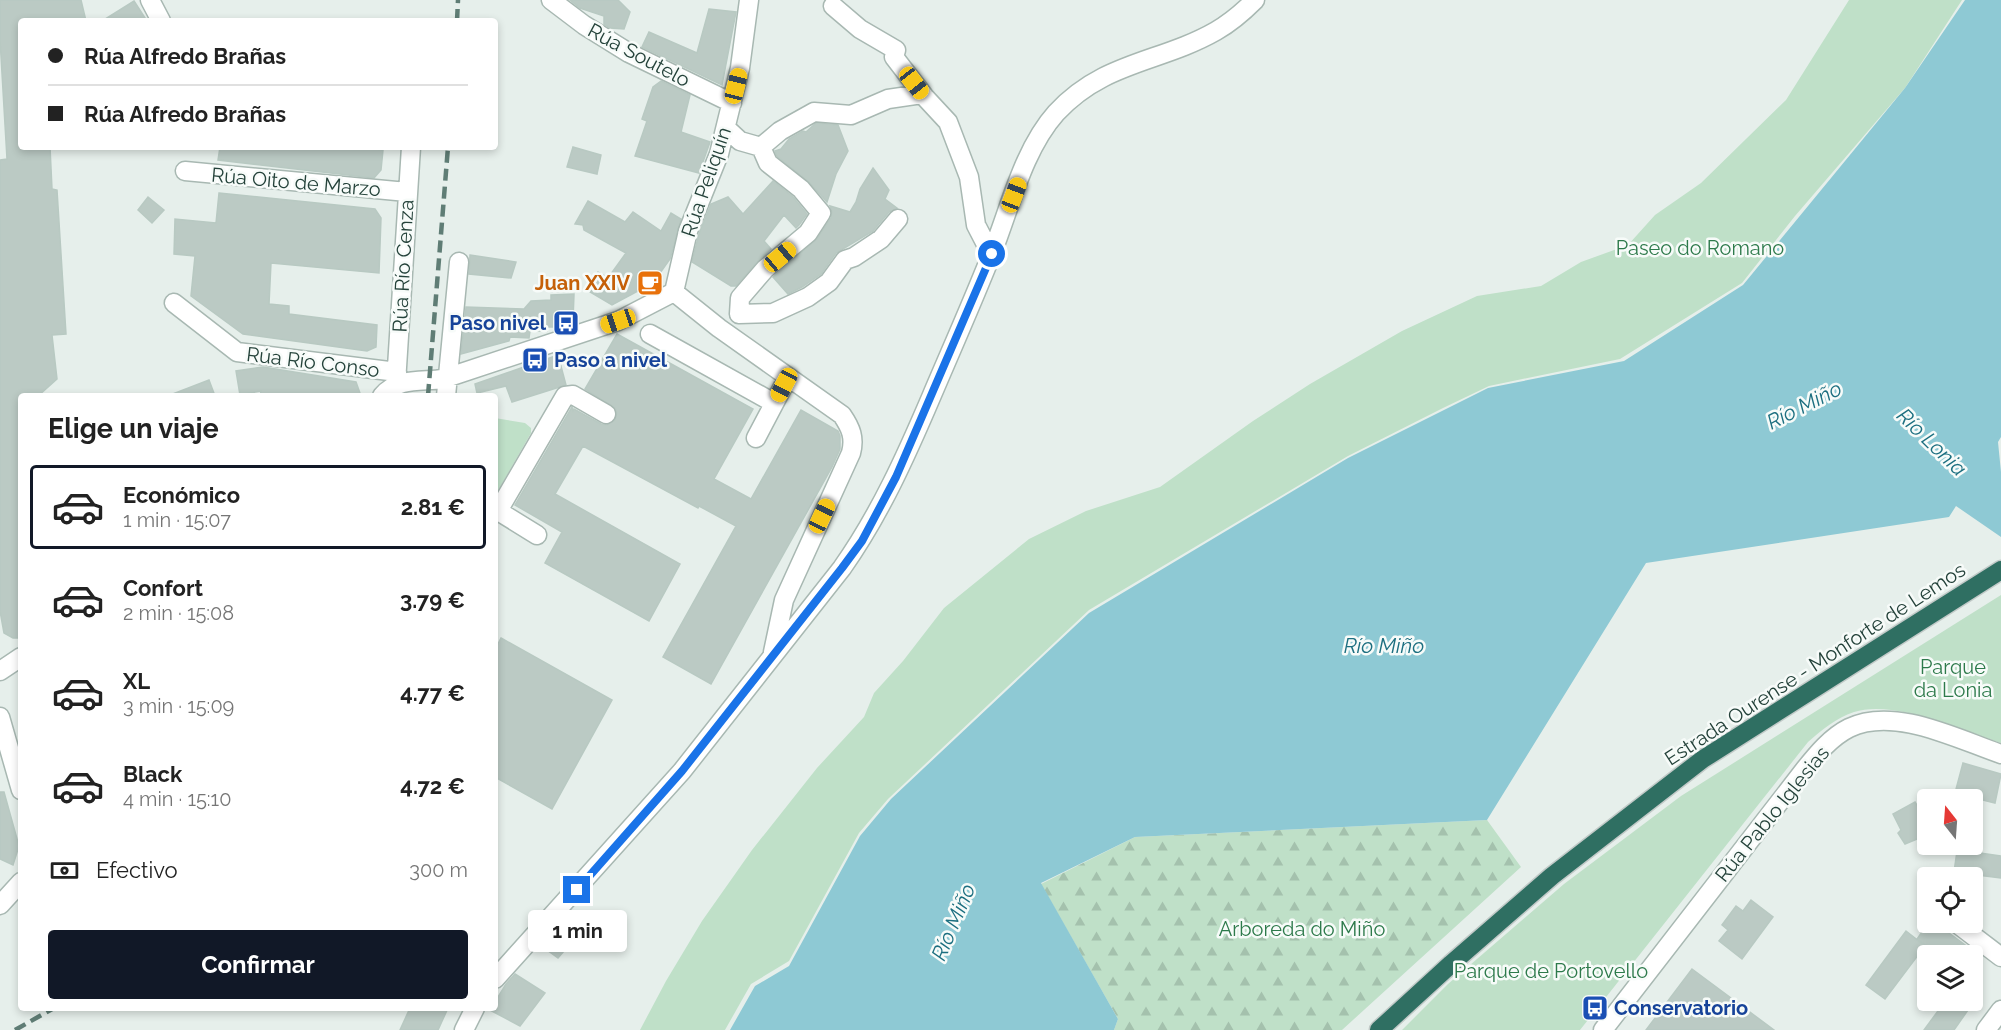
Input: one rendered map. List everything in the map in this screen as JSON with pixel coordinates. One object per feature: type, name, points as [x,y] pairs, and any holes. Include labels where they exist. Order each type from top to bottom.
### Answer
[{"type":"highway","name":"Estrada Ourense - Monforte de Lemos","points":[[1379,1030],[1552,876],[1703,759],[2001,570]]},
{"type":"street","points":[[150,0],[159,18]]},
{"type":"street","name":"Rúa Soutelo","points":[[551,0],[584,25],[628,53],[732,103]]},
{"type":"street","name":"Rúa Peliquín","points":[[674,292],[688,231],[719,154],[726,128],[740,68],[749,0]]},
{"type":"street","points":[[498,977],[682,771],[862,541],[881,507],[915,434],[992,254],[1036,141],[1056,113],[1072,98],[1111,72],[1209,35],[1232,20],[1255,0]]},
{"type":"street","points":[[833,6],[860,29],[896,50],[894,57],[924,96],[948,122],[969,177],[976,225],[992,254]]},
{"type":"street","points":[[761,147],[780,131],[814,112],[851,115],[888,99],[922,94],[924,96]]},
{"type":"street","points":[[726,128],[740,141],[761,147]]},
{"type":"street","points":[[739,314],[740,298],[765,269],[808,233],[821,213],[801,189],[768,163],[761,147]]},
{"type":"street","name":"Rúa Río Cenza","points":[[392,384],[411,150]]},
{"type":"street","name":"Rúa Oito de Marzo","points":[[185,171],[407,192]]},
{"type":"street","points":[[719,328],[739,314],[773,313],[808,297],[829,282],[845,260],[881,240],[898,219]]},
{"type":"street","points":[[441,385],[459,262]]},
{"type":"street","points":[[674,292],[719,328],[842,415],[852,433],[851,453],[784,600],[772,656]]},
{"type":"street","name":"Rúa Río Conso","points":[[174,303],[237,352],[392,384],[420,380],[441,385],[618,321],[674,292]]},
{"type":"street","points":[[650,334],[774,403]]},
{"type":"street","points":[[756,438],[788,377]]},
{"type":"street","points":[[498,508],[565,396],[573,395],[606,414]]},
{"type":"street","points":[[498,511],[537,535]]},
{"type":"street","points":[[0,671],[18,659]]},
{"type":"street","points":[[0,717],[18,780]]},
{"type":"street","name":"Rúa Pablo Iglesias","points":[[1603,1030],[1804,769],[1838,735],[1871,721],[1901,722],[1921,726],[2001,754]]},
{"type":"street","points":[[0,905],[18,885]]},
{"type":"street","points":[[1969,933],[2001,957]]},
{"type":"street","points":[[1986,1030],[2001,1010]]},
{"type":"street","points":[[464,1030],[474,1011]]},
{"type":"green space","name":"Paseo do Romano","points":[[1849,0],[1962,0],[1905,88],[1795,216],[1742,283],[1620,359],[1489,386],[1443,408],[1348,456],[1089,610],[888,799],[859,833],[789,961],[751,984],[725,1030],[640,1030],[702,921],[752,850],[817,768],[864,717],[874,693],[903,661],[944,608],[1029,539],[1086,511],[1160,487],[1310,384],[1402,331],[1477,296],[1541,286],[1581,262],[1628,245],[1655,215],[1701,183],[1786,100]]},
{"type":"green space","points":[[498,418],[525,423],[531,428],[531,433],[498,491]]},
{"type":"green space","name":"Parque de Portovello","points":[[2001,595],[2001,743],[1948,724],[1908,713],[1870,709],[1847,715],[1808,742],[1580,1030],[1402,1030],[1448,984],[1564,884],[1681,796]]},
{"type":"green space","name":"Arboreda do Miño","points":[[1487,820],[1521,867],[1342,1030],[1114,1030],[1118,1019],[1041,884],[1135,837]]},
{"type":"water","name":"Río Miño","points":[[1965,0],[2001,0],[2001,437],[1998,442],[2001,472],[2001,537],[1956,506],[1949,517],[1646,563],[1487,820],[1135,837],[1041,883],[1118,1019],[1114,1030],[730,1030],[755,986],[789,966],[860,836],[891,799],[1089,613],[1348,458],[1488,388],[1624,361],[1743,285],[1905,88]]},
{"type":"building","points":[[0,0],[81,0],[85,18],[18,18],[18,150],[50,150],[52,189],[57,190],[66,334],[52,335],[57,379],[41,393],[18,393],[18,638],[4,633],[0,611],[0,160],[7,159]]},
{"type":"building","points":[[570,0],[618,0],[630,12],[624,29],[610,28],[604,24],[604,16],[580,8]]},
{"type":"building","points":[[134,1],[145,18],[107,18]]},
{"type":"building","points":[[709,9],[736,12],[722,85],[642,47],[649,32],[697,53]]},
{"type":"building","points":[[661,81],[690,95],[681,132],[710,142],[699,173],[635,156],[647,121],[642,119],[653,87]]},
{"type":"building","points":[[816,123],[838,125],[848,151],[836,174],[827,202],[809,182],[777,156],[775,151],[781,149],[789,139],[803,131],[806,132]]},
{"type":"building","points":[[573,147],[601,155],[597,174],[567,167]]},
{"type":"building","points":[[220,150],[383,150],[381,170],[374,178],[218,160]]},
{"type":"building","points":[[873,168],[889,190],[885,199],[897,208],[889,212],[873,231],[836,253],[821,274],[788,294],[773,277],[817,239],[831,218],[830,206],[850,212]]},
{"type":"building","points":[[773,181],[793,197],[807,214],[796,228],[784,215],[764,241],[771,249],[736,286],[731,286],[692,262],[699,234],[711,204],[728,197],[743,214]]},
{"type":"building","points":[[219,193],[375,209],[381,218],[379,273],[271,263],[269,304],[289,306],[289,314],[377,325],[376,347],[367,351],[243,334],[191,296],[195,256],[174,254],[175,219],[216,223]]},
{"type":"building","points":[[148,197],[164,210],[152,223],[138,210]]},
{"type":"building","points":[[588,201],[625,222],[633,212],[661,231],[671,213],[681,219],[670,259],[653,283],[612,305],[590,292],[598,272],[608,278],[626,253],[584,230],[583,225],[575,224]]},
{"type":"building","points":[[470,255],[516,262],[511,278],[469,274]]},
{"type":"building","points":[[574,294],[573,321],[560,323],[559,327],[547,327],[547,331],[530,331],[529,338],[510,337],[509,341],[461,354],[466,307],[524,309],[531,301],[551,300],[551,295]]},
{"type":"building","points":[[617,334],[753,409],[714,479],[751,499],[801,410],[838,431],[840,436],[840,449],[832,467],[711,684],[663,657],[736,526],[583,446],[555,494],[680,564],[649,621],[545,563],[562,532],[515,505],[572,407],[573,411],[574,409],[601,424],[607,425],[615,420],[617,413],[615,408],[585,389]]},
{"type":"building","points":[[558,355],[566,385],[512,402],[506,386],[477,393],[475,384]]},
{"type":"building","points":[[263,367],[356,382],[360,393],[261,393],[261,391],[240,393],[236,371]]},
{"type":"building","points":[[209,380],[214,393],[175,393]]},
{"type":"building","points":[[501,638],[612,700],[552,809],[498,779],[498,644]]},
{"type":"building","points":[[1963,763],[2001,774],[1995,803],[1983,800],[1983,789],[1956,789]]},
{"type":"building","points":[[0,792],[4,792],[18,849],[13,865],[0,859]]},
{"type":"building","points":[[1915,802],[1917,805],[1917,839],[1905,844],[1898,833],[1901,830],[1893,814]]},
{"type":"building","points":[[1983,853],[2001,856],[2001,878],[1983,876],[1983,867],[1955,867],[1956,855]]},
{"type":"building","points":[[1751,900],[1773,917],[1742,959],[1719,941],[1728,930],[1722,925],[1736,906],[1743,911]]},
{"type":"building","points":[[555,929],[570,944],[558,958],[540,945]]},
{"type":"building","points":[[1906,931],[1924,945],[1917,945],[1917,957],[1885,999],[1866,985]]},
{"type":"building","points":[[1921,933],[1949,933],[1965,945],[1925,945],[1917,939]]},
{"type":"building","points":[[1692,969],[1774,1030],[1646,1030]]},
{"type":"building","points":[[515,974],[545,993],[520,1026],[492,1011],[498,1011],[498,997]]},
{"type":"building","points":[[409,1011],[447,1011],[438,1030],[400,1030]]},
{"type":"building","points":[[1938,1011],[1967,1011],[1954,1030],[1924,1030]]},
{"type":"railway","points":[[457,18],[458,0]]},
{"type":"railway","points":[[428,393],[448,150]]},
{"type":"railway","points":[[15,1030],[49,1011]]},
{"type":"place","name":"Juan XXIV","points":[[650,283]]},
{"type":"place","name":"Paso nivel","points":[[566,323]]},
{"type":"place","name":"Paso a nivel","points":[[535,360]]},
{"type":"place","name":"Conservatorio","points":[[1595,1008]]},
{"type":"route","points":[[577,890],[682,771],[862,541],[896,477],[992,254]]},
{"type":"water label","name":"Río Lonia","points":[[1932,442]]},
{"type":"park label","name":"Parque da Lonia","points":[[1953,678]]}]
